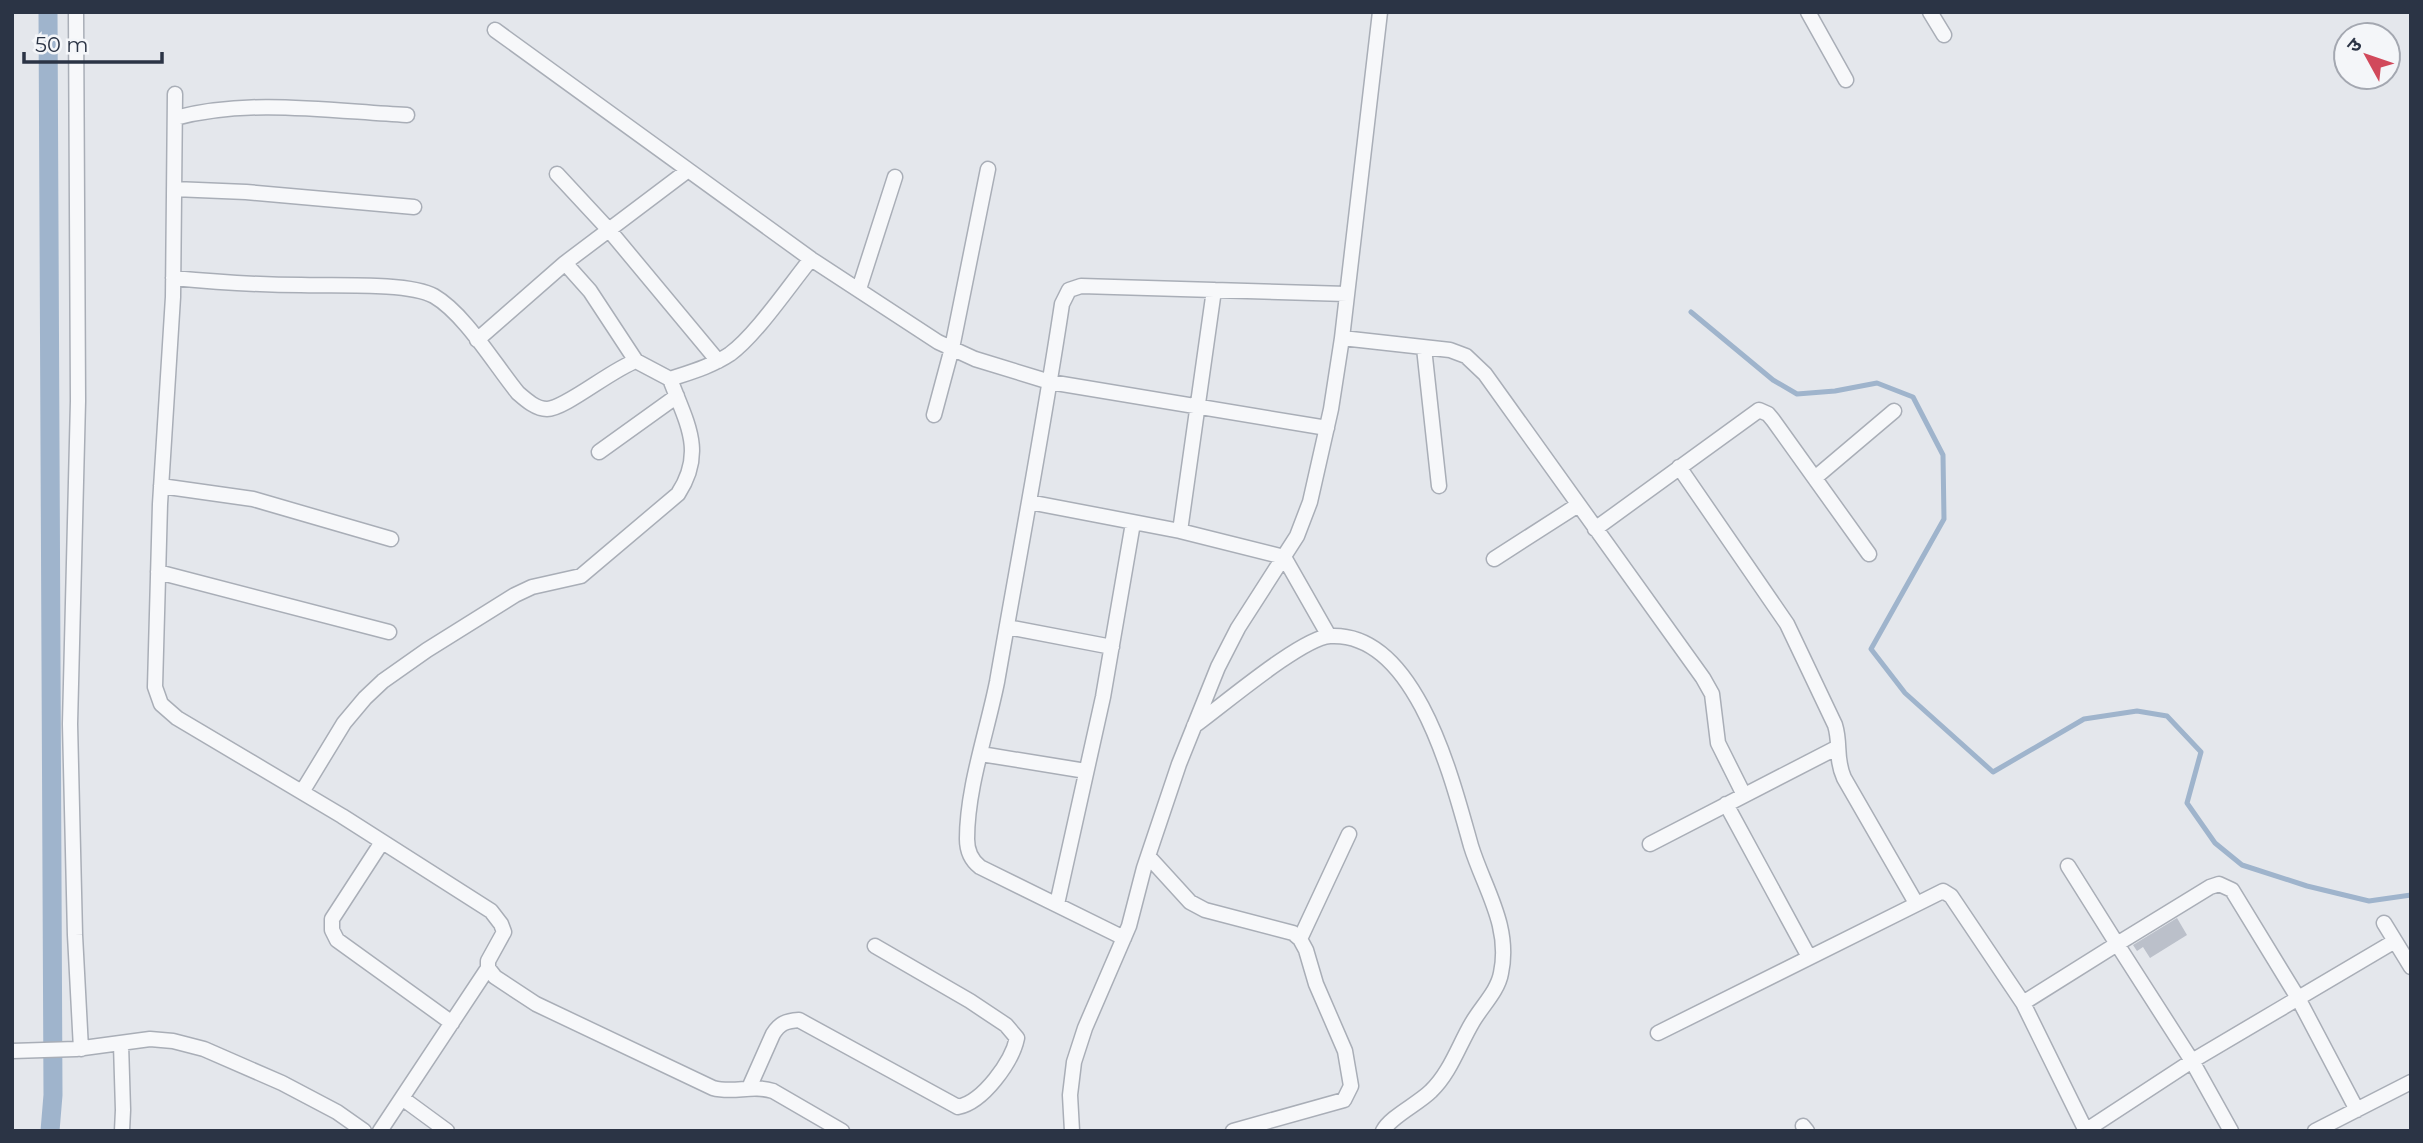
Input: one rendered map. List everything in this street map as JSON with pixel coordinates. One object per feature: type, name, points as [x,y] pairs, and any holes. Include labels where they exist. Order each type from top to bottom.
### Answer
[{"type":"street","points":[[76,12],[78,401],[70,724],[78,1049]]},
{"type":"street","points":[[1072,1131],[1070,1095],[1074,1062],[1085,1027],[1124,937],[1148,856],[1194,727],[1218,667],[1238,628],[1304,522],[1327,428],[1342,338],[1380,12]]},
{"type":"street","points":[[1808,12],[1846,80]]},
{"type":"street","points":[[1930,12],[1944,35]]},
{"type":"street","points":[[495,30],[811,259],[898,317],[952,348],[975,359],[1050,382],[1327,428]]},
{"type":"street","points":[[175,94],[173,278],[161,486],[155,687],[161,704],[177,718],[302,792],[491,911],[504,932],[488,961],[488,968],[380,1131]]},
{"type":"street","points":[[175,118],[251,107],[407,115]]},
{"type":"street","points":[[934,415],[952,348],[988,169]]},
{"type":"street","points":[[477,340],[565,263],[687,171]]},
{"type":"street","points":[[557,174],[609,230],[718,361]]},
{"type":"street","points":[[859,289],[895,177]]},
{"type":"street","points":[[174,189],[414,206]]},
{"type":"street","points":[[670,379],[718,361],[742,344],[811,259]]},
{"type":"street","points":[[302,792],[344,723],[383,681],[515,595],[532,587],[581,576],[678,494],[688,478],[693,464],[693,450],[670,379],[636,362],[590,291],[565,263]]},
{"type":"street","points":[[173,278],[235,284],[421,290],[447,306],[518,393],[528,402],[547,409],[561,406],[623,366],[636,362]]},
{"type":"street","points":[[1124,937],[980,867],[973,861],[967,840],[972,797],[1007,627],[1062,304],[1069,290],[1081,286],[1347,294]]},
{"type":"street","points":[[1180,531],[1214,290]]},
{"type":"street","points":[[1342,338],[1450,350],[1466,356],[1476,364],[1499,392],[1709,686],[1718,744],[1744,795]]},
{"type":"street","points":[[1424,348],[1439,486]]},
{"type":"street","points":[[599,452],[677,396]]},
{"type":"street","points":[[1595,528],[1759,410],[1768,414],[1869,554]]},
{"type":"street","points":[[1816,477],[1894,411]]},
{"type":"street","points":[[1679,467],[1787,624],[1835,724],[1838,734],[1837,759],[1844,778],[1916,902]]},
{"type":"street","points":[[161,486],[253,499],[391,539]]},
{"type":"street","points":[[1029,502],[1180,531],[1284,557],[1329,636]]},
{"type":"street","points":[[1494,559],[1578,505]]},
{"type":"street","points":[[1057,904],[1103,697],[1133,523]]},
{"type":"street","points":[[158,572],[389,632]]},
{"type":"street","points":[[1007,627],[1112,647]]},
{"type":"street","points":[[1194,727],[1291,654],[1313,640],[1329,636],[1355,640],[1382,655],[1401,675],[1435,731],[1472,848],[1499,916],[1503,950],[1498,982],[1473,1021],[1443,1078],[1421,1100],[1395,1117],[1383,1131]]},
{"type":"street","points":[[1650,844],[1838,747]]},
{"type":"street","points":[[981,754],[1086,771]]},
{"type":"street","points":[[1726,804],[1809,957]]},
{"type":"street","points":[[1300,939],[1349,834]]},
{"type":"street","points":[[382,842],[332,919],[332,930],[337,940],[452,1023]]},
{"type":"street","points":[[1148,856],[1190,902],[1205,910],[1293,933],[1300,939],[1345,1051],[1351,1086],[1348,1095],[1336,1104],[1233,1131]]},
{"type":"street","points":[[2068,866],[2192,1060],[2231,1131]]},
{"type":"street","points":[[2023,1003],[2210,887],[2226,885],[2238,897],[2298,998],[2357,1110]]},
{"type":"street","points":[[1658,1033],[1916,902],[1937,892],[1948,892],[2023,1003],[2086,1130],[2192,1060],[2395,941]]},
{"type":"street","points":[[2384,923],[2411,967]]},
{"type":"street","points":[[749,1087],[778,1026],[786,1021],[799,1020],[958,1107],[968,1105],[996,1078],[1014,1050],[1017,1038],[1006,1025],[875,946]]},
{"type":"street","points":[[488,968],[495,977],[536,1004],[594,1034],[713,1088],[726,1091],[762,1087],[773,1091],[842,1131]]},
{"type":"street","points":[[12,1051],[78,1049],[150,1039],[173,1041],[204,1049],[282,1083],[337,1112],[364,1131]]},
{"type":"street","points":[[121,1044],[121,1131]]},
{"type":"street","points":[[2315,1131],[2411,1082]]},
{"type":"street","points":[[402,1098],[447,1131]]},
{"type":"building","points":[[2177,918],[2187,935],[2150,958],[2143,947],[2137,951],[2133,945]]},
{"type":"waterway","points":[[48,12],[53,1095],[50,1131]]},
{"type":"waterway","points":[[1691,312],[1773,380],[1797,394],[1835,391],[1877,383],[1913,397],[1943,455],[1944,519],[1871,649],[1905,693],[1993,772],[2084,719],[2137,711],[2167,716],[2201,752],[2187,803],[2215,843],[2242,865],[2307,886],[2369,901],[2411,895]]}]
